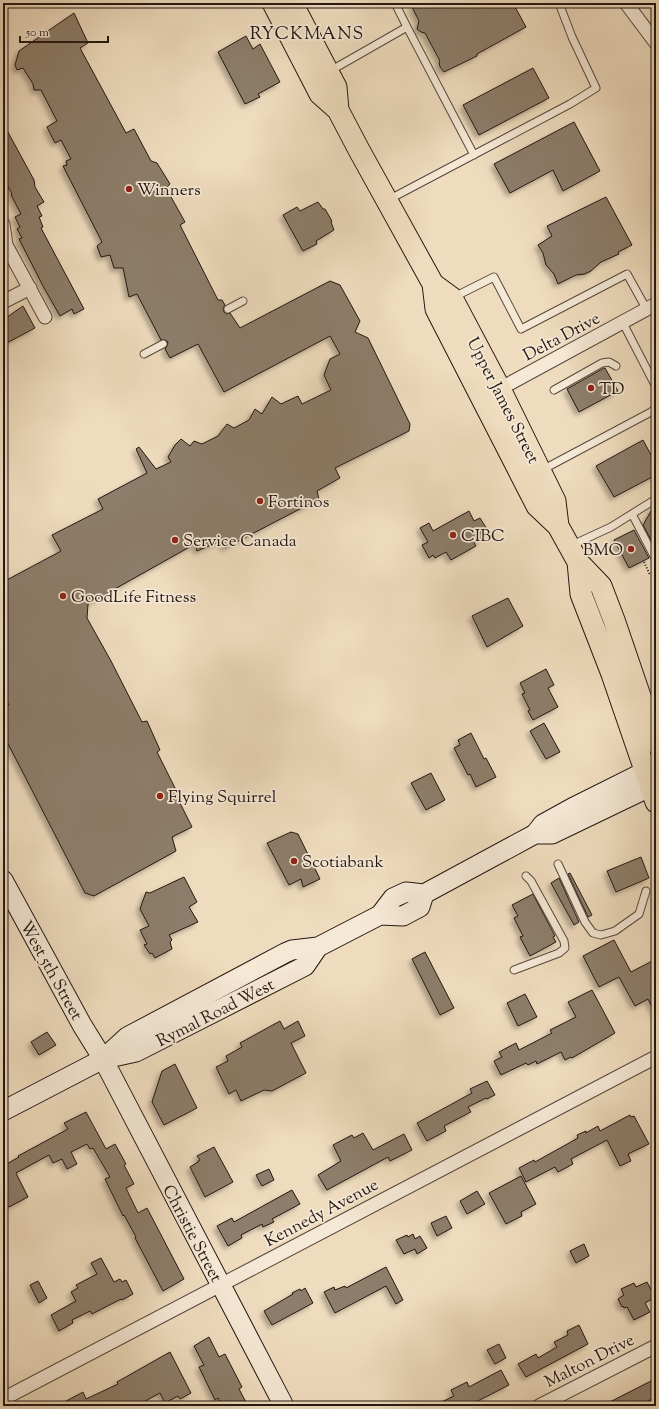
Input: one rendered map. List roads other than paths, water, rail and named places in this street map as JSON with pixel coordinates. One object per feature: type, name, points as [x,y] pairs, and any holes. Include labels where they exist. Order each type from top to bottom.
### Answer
[{"type":"main road","name":"Upper James Street","points":[[273,3],[320,94],[338,110],[433,284],[436,309],[540,471],[555,501],[558,526]]},
{"type":"main road","name":"Upper James Street","points":[[292,3],[336,87],[338,110]]},
{"type":"main road","name":"Upper James Street","points":[[433,284],[452,298],[537,506],[558,526],[573,554],[601,586],[656,743]]},
{"type":"main road","name":"Upper James Street","points":[[573,554],[581,594],[653,782]]},
{"type":"main road","name":"Rymal Road West","points":[[3,1111],[102,1059],[127,1037],[285,953],[292,950],[318,947],[380,915],[392,898],[406,892],[424,894],[535,834],[543,824],[572,808],[653,782]]},
{"type":"main road","name":"West 5th Street","points":[[3,880],[102,1059]]},
{"type":"main road","name":"Christie Street","points":[[102,1059],[284,1406]]},
{"type":"street","points":[[626,3],[656,43]]},
{"type":"street","points":[[3,224],[6,245],[45,317]]},
{"type":"street","points":[[3,302],[30,288]]},
{"type":"street","name":"Delta Drive","points":[[491,394],[651,307]]},
{"type":"street","name":"Kennedy Avenue","points":[[3,1399],[656,1057]]},
{"type":"street","name":"Malton Drive","points":[[539,1406],[656,1346]]},
{"type":"lane","points":[[395,3],[474,155]]},
{"type":"lane","points":[[388,201],[570,104],[596,88],[558,3]]},
{"type":"lane","points":[[328,72],[408,27]]},
{"type":"lane","points":[[452,298],[494,276],[520,329],[626,274],[651,307]]},
{"type":"lane","points":[[228,310],[242,302]]},
{"type":"lane","points":[[623,323],[656,387]]},
{"type":"lane","points":[[144,354],[163,344]]},
{"type":"lane","points":[[554,390],[602,363],[609,362],[616,366]]},
{"type":"lane","points":[[540,471],[656,408]]},
{"type":"lane","points":[[573,554],[610,527],[656,500]]},
{"type":"lane","points":[[632,514],[656,560]]},
{"type":"lane","points":[[558,864],[585,922],[593,933],[601,935],[615,931],[639,914],[646,891]]},
{"type":"lane","points":[[514,970],[559,953],[564,948],[564,941],[531,881],[526,876]]},
{"type":"place","name":"Winners","points":[[129,189]]},
{"type":"place","name":"TD","points":[[591,388]]},
{"type":"place","name":"Fortinos","points":[[260,501]]},
{"type":"place","name":"CIBC","points":[[453,535]]},
{"type":"place","name":"Service Canada","points":[[175,540]]},
{"type":"place","name":"BMO","points":[[631,549]]},
{"type":"place","name":"GoodLife Fitness","points":[[63,596]]},
{"type":"place","name":"Flying Squirrel","points":[[160,796]]},
{"type":"place","name":"Scotiabank","points":[[294,861]]},
{"type":"district","name":"RYCKMANS","points":[[307,33]]}]
